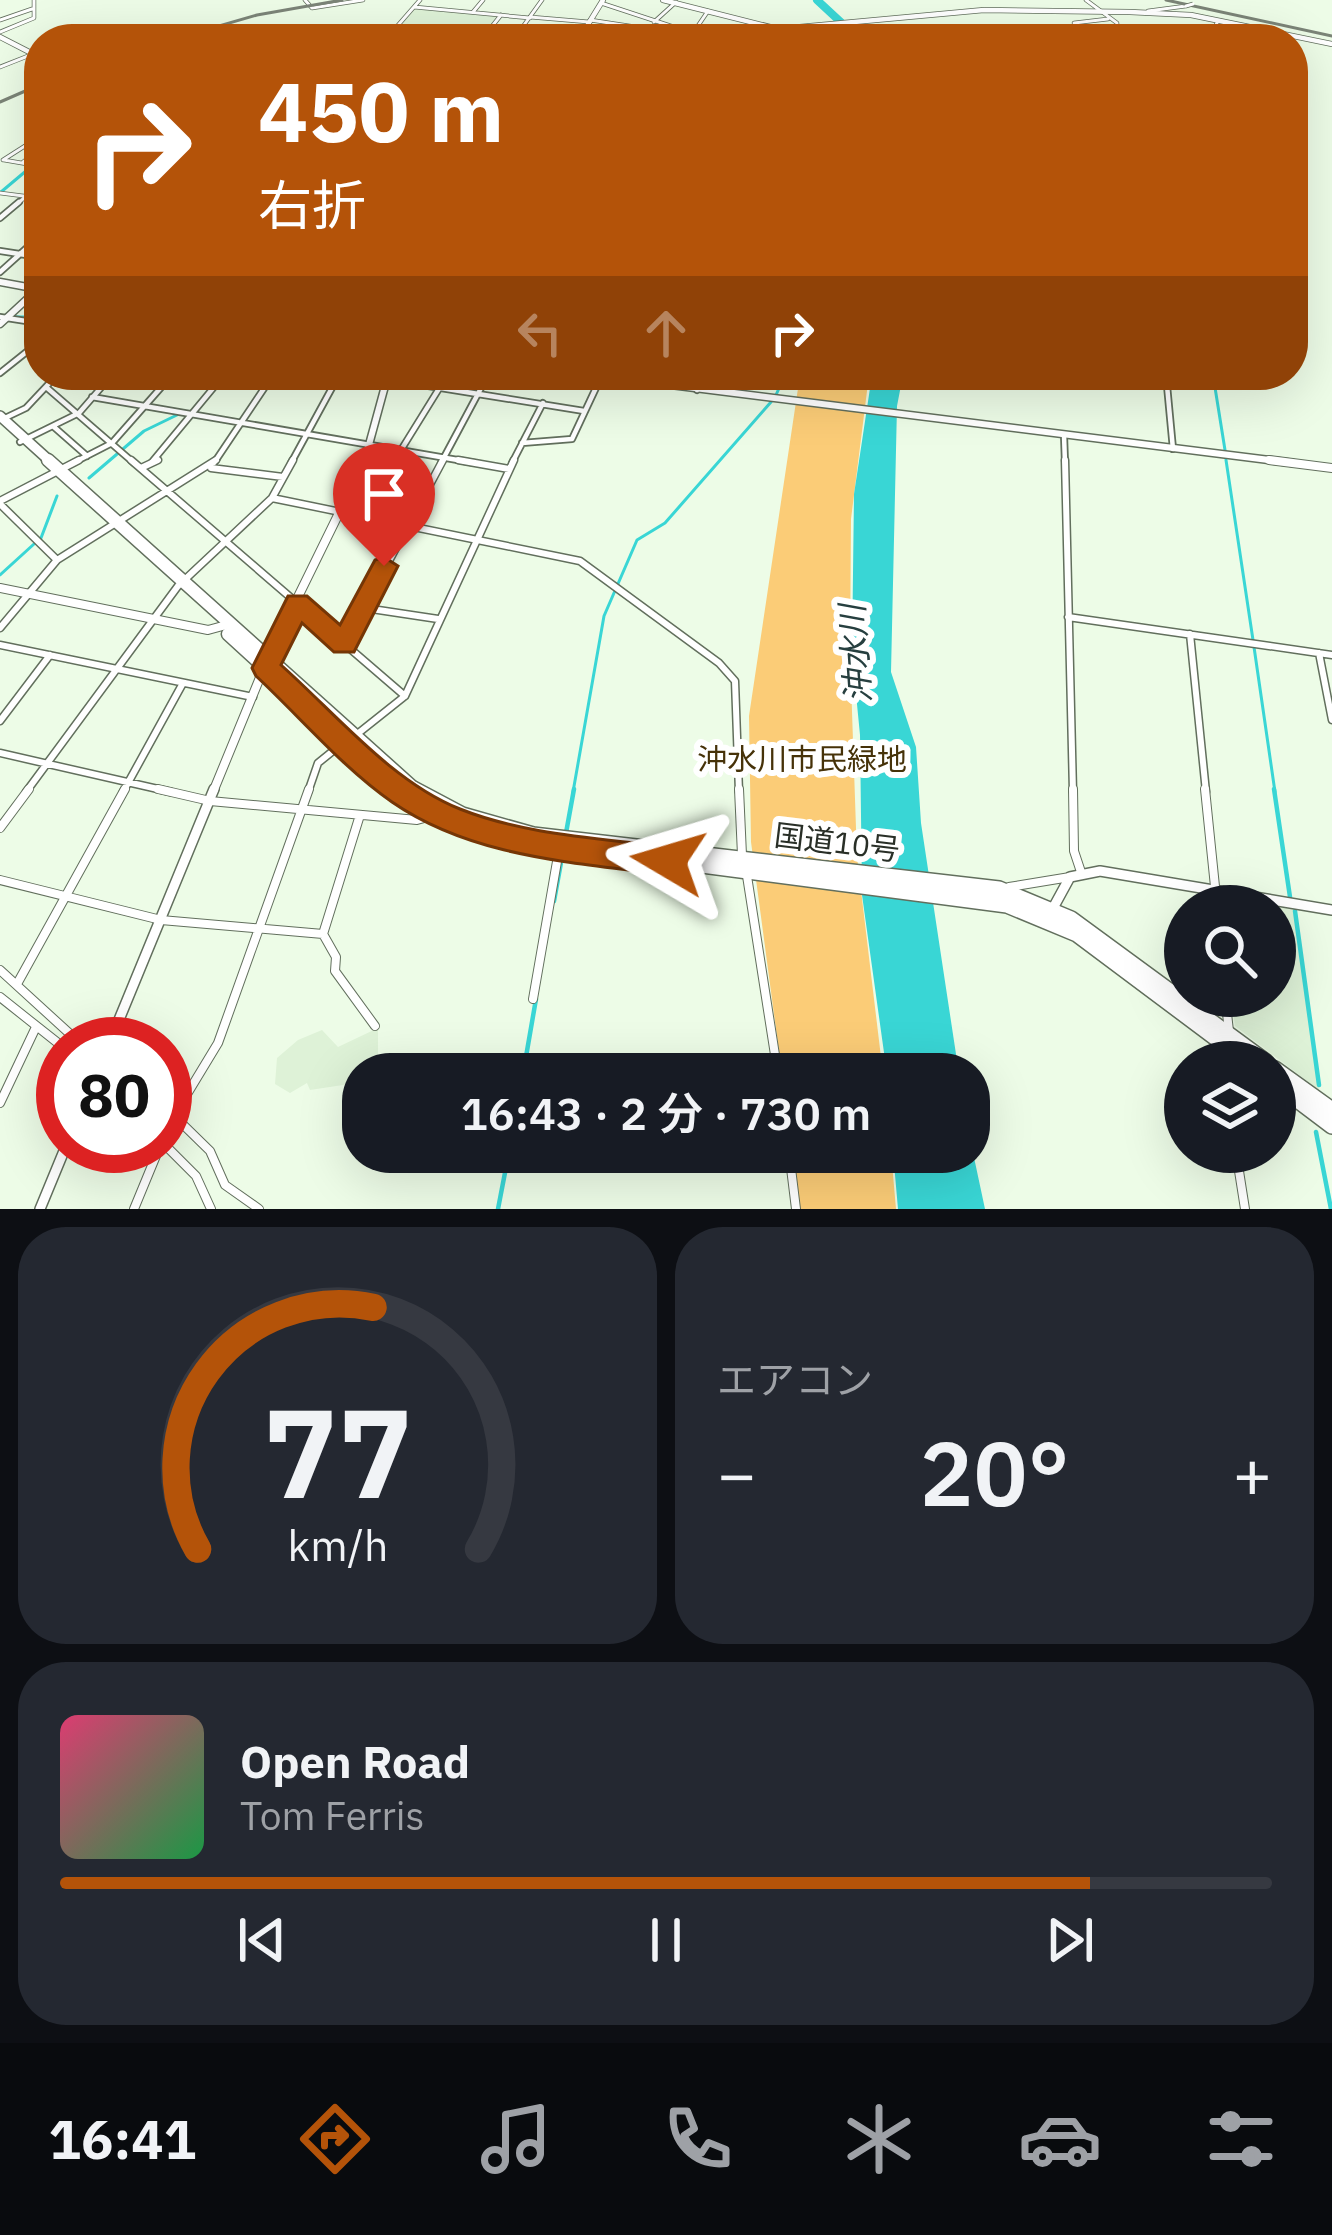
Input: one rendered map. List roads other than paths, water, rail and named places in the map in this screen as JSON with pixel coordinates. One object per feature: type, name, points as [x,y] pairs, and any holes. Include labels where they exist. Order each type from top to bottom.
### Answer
[{"type":"highway","name":"国道10号","points":[[1,420],[401,791],[439,814],[508,839],[560,847],[974,886],[1049,914],[1219,1041]]},
{"type":"highway","name":"国道10号","points":[[348,740],[419,794],[492,827],[994,895]]},
{"type":"highway","points":[[1296,1084],[1332,1110]]},
{"type":"highway","points":[[1296,1099],[1332,1126]]},
{"type":"street","points":[[0,35],[34,18],[34,0]]},
{"type":"street","points":[[305,0],[312,8],[363,0]]},
{"type":"street","points":[[399,24],[420,0]]},
{"type":"street","points":[[473,12],[483,0]]},
{"type":"street","points":[[525,24],[542,0]]},
{"type":"street","points":[[663,0],[748,24]]},
{"type":"street","points":[[695,7],[707,0]]},
{"type":"street","points":[[1048,0],[1051,10]]},
{"type":"street","points":[[1086,0],[1113,24]]},
{"type":"street","points":[[1130,12],[1201,0]]},
{"type":"street","points":[[588,24],[602,2],[659,24]]},
{"type":"street","points":[[654,22],[676,2]]},
{"type":"street","points":[[414,7],[610,24]]},
{"type":"street","points":[[0,20],[32,9]]},
{"type":"street","points":[[846,24],[984,10],[1130,12],[1233,24]]},
{"type":"street","points":[[698,24],[707,11]]},
{"type":"street","points":[[493,24],[500,15]]},
{"type":"street","points":[[1074,23],[1112,19]]},
{"type":"street","points":[[2,160],[24,163]]},
{"type":"street","points":[[0,218],[24,198]]},
{"type":"street","points":[[0,272],[24,250]]},
{"type":"street","points":[[0,251],[24,255]]},
{"type":"street","points":[[0,373],[24,354]]},
{"type":"street","points":[[1,420],[26,408],[43,390]]},
{"type":"street","points":[[50,390],[405,696]]},
{"type":"street","points":[[23,441],[79,413],[98,390]]},
{"type":"street","points":[[57,560],[0,503],[112,443],[159,390]]},
{"type":"street","points":[[141,468],[158,460],[212,390]]},
{"type":"street","points":[[0,628],[57,560],[172,496],[212,468],[263,390]]},
{"type":"street","points":[[0,828],[180,584],[272,497],[331,390]]},
{"type":"street","points":[[120,1017],[267,663],[343,512],[370,446],[384,390]]},
{"type":"street","points":[[401,451],[438,390]]},
{"type":"street","points":[[460,390],[584,411]]},
{"type":"street","points":[[344,645],[480,390]]},
{"type":"street","points":[[522,443],[572,439],[595,390]]},
{"type":"street","points":[[698,390],[1332,468]]},
{"type":"street","points":[[1167,390],[1173,448]]},
{"type":"street","points":[[92,397],[508,469]]},
{"type":"street","points":[[192,1086],[218,1043],[318,763],[405,696],[474,539],[543,404]]},
{"type":"street","points":[[52,426],[87,456]]},
{"type":"street","points":[[1049,914],[1076,874],[1064,435]]},
{"type":"street","points":[[212,468],[283,477]]},
{"type":"street","points":[[272,497],[567,557],[620,587],[735,681],[750,865],[775,1053]]},
{"type":"street","points":[[0,588],[154,620],[227,626]]},
{"type":"street","points":[[364,608],[438,619]]},
{"type":"street","points":[[1068,616],[1332,655]]},
{"type":"street","points":[[1190,634],[1215,885]]},
{"type":"street","points":[[0,644],[253,697]]},
{"type":"street","points":[[1318,653],[1332,720]]},
{"type":"street","points":[[0,721],[50,655]]},
{"type":"street","points":[[17,984],[183,683]]},
{"type":"street","points":[[0,754],[210,801],[417,820],[439,814]]},
{"type":"street","points":[[360,815],[323,934],[336,957],[335,971],[375,1026]]},
{"type":"street","points":[[533,1000],[560,847]]},
{"type":"street","points":[[994,895],[1076,874],[1172,885]]},
{"type":"street","points":[[0,880],[161,920],[323,934]]},
{"type":"street","points":[[1296,904],[1332,910]]},
{"type":"street","points":[[0,970],[52,1017]]},
{"type":"street","points":[[0,997],[36,1027],[0,1103]]},
{"type":"street","points":[[192,1132],[210,1151],[225,1185],[259,1209]]},
{"type":"street","points":[[192,1172],[211,1209]]},
{"type":"street","points":[[40,1209],[55,1173]]},
{"type":"street","points":[[134,1209],[150,1173]]},
{"type":"street","points":[[792,1173],[796,1209]]},
{"type":"street","points":[[1239,1173],[1245,1209]]},
{"type":"water","name":"沖水川","points":[[870,390],[900,390],[891,672],[916,747],[921,823],[956,1053],[884,1053],[862,895],[860,735],[852,653],[854,494]]},
{"type":"water","points":[[895,1173],[977,1173],[985,1209],[898,1209]]},
{"type":"waterway","points":[[817,0],[843,24]]},
{"type":"waterway","points":[[1,192],[24,173]]},
{"type":"waterway","points":[[15,317],[24,317]]},
{"type":"waterway","points":[[776,395],[778,390]]},
{"type":"waterway","points":[[1215,390],[1225,450]]},
{"type":"waterway","points":[[573,792],[604,616],[637,540],[665,523],[771,402]]},
{"type":"waterway","points":[[89,478],[144,431],[179,414]]},
{"type":"waterway","points":[[1226,460],[1253,640]]},
{"type":"waterway","points":[[41,538],[57,496]]},
{"type":"waterway","points":[[0,575],[34,544]]},
{"type":"waterway","points":[[1254,647],[1275,792]]},
{"type":"waterway","points":[[566,833],[574,789]]},
{"type":"waterway","points":[[1274,789],[1288,885]]},
{"type":"waterway","points":[[554,901],[562,857]]},
{"type":"waterway","points":[[1296,918],[1319,1085]]},
{"type":"waterway","points":[[527,1053],[536,999]]},
{"type":"waterway","points":[[1316,1132],[1331,1209]]},
{"type":"waterway","points":[[498,1209],[505,1173]]},
{"type":"railway","points":[[226,24],[342,0]]},
{"type":"railway","points":[[1166,0],[1277,24]]},
{"type":"railway","points":[[1308,31],[1332,36]]},
{"type":"railway","points":[[0,102],[24,92]]},
{"type":"park label","name":"沖水川市民緑地","points":[[802,760]]}]
